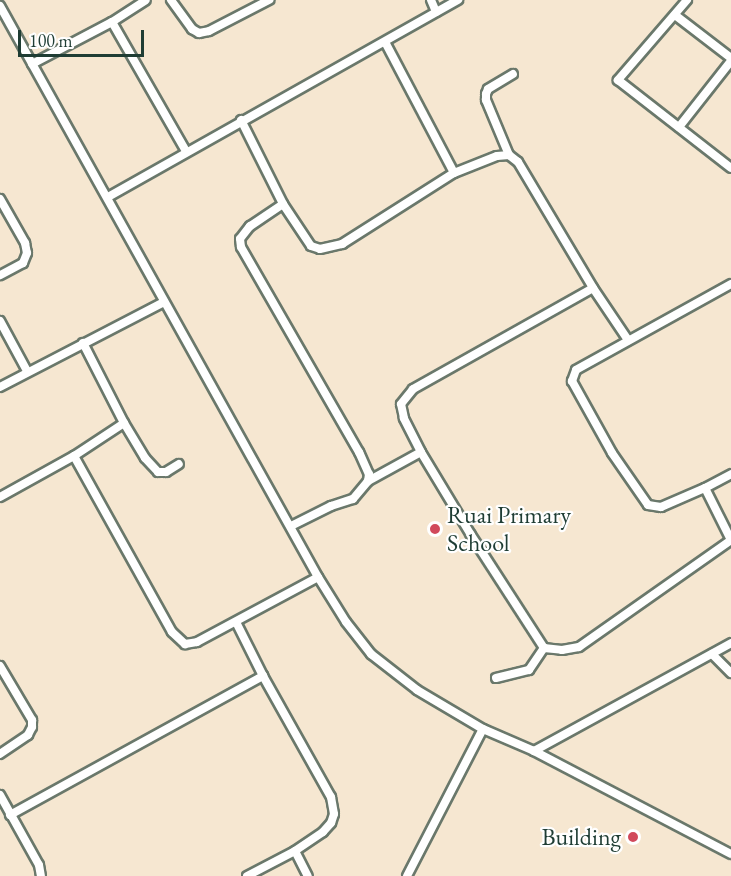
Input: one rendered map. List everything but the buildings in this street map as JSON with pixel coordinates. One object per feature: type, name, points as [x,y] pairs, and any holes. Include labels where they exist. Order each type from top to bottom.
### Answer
[{"type":"street","points":[[32,64],[112,22],[146,0]]},
{"type":"street","points":[[171,0],[192,29],[199,33],[209,31],[269,0]]},
{"type":"street","points":[[431,0],[436,12]]},
{"type":"street","points":[[108,197],[241,120],[458,0]]},
{"type":"street","points":[[687,0],[618,80],[679,127],[693,141],[731,168]]},
{"type":"street","points":[[0,6],[318,577],[346,622],[371,654],[417,690],[483,729],[534,751],[731,854]]},
{"type":"street","points":[[675,15],[731,59],[679,127]]},
{"type":"street","points":[[112,22],[186,151]]},
{"type":"street","points":[[385,42],[454,173]]},
{"type":"street","points":[[513,74],[488,89],[486,100],[510,155],[518,162],[592,288],[628,340]]},
{"type":"street","points":[[241,120],[283,204],[311,246],[328,248],[342,244],[454,173],[497,156],[510,155]]},
{"type":"street","points":[[0,199],[25,243],[27,254],[23,263],[0,275]]},
{"type":"street","points":[[283,204],[250,226],[240,239],[241,248],[363,459],[369,474],[368,481]]},
{"type":"street","points":[[731,284],[576,370],[572,376],[573,386],[612,453],[648,505],[660,507],[731,474]]},
{"type":"street","points":[[544,648],[421,452],[402,411],[404,397],[413,389],[592,288]]},
{"type":"street","points":[[0,387],[164,302]]},
{"type":"street","points":[[0,321],[27,371]]},
{"type":"street","points":[[83,344],[123,423],[158,472],[166,472],[179,464]]},
{"type":"street","points":[[0,497],[74,456],[123,423]]},
{"type":"street","points":[[291,526],[331,506],[353,499],[368,481],[421,452]]},
{"type":"street","points":[[74,456],[177,640],[185,644],[197,642],[318,577]]},
{"type":"street","points":[[544,648],[562,650],[579,647],[731,540],[705,488]]},
{"type":"street","points":[[236,622],[333,805],[334,814],[331,823],[295,851],[247,876]]},
{"type":"street","points":[[534,751],[731,643]]},
{"type":"street","points":[[496,678],[530,670],[544,648]]},
{"type":"street","points":[[712,654],[731,673]]},
{"type":"street","points":[[0,666],[32,720],[32,727],[28,735],[0,754]]},
{"type":"street","points":[[10,815],[263,676]]},
{"type":"street","points":[[407,876],[483,729]]},
{"type":"street","points":[[0,795],[39,865],[41,876]]},
{"type":"street","points":[[295,851],[308,876]]},
{"type":"place","name":"Ruai Primary School","points":[[435,529]]},
{"type":"place","name":"Building","points":[[633,837]]}]
